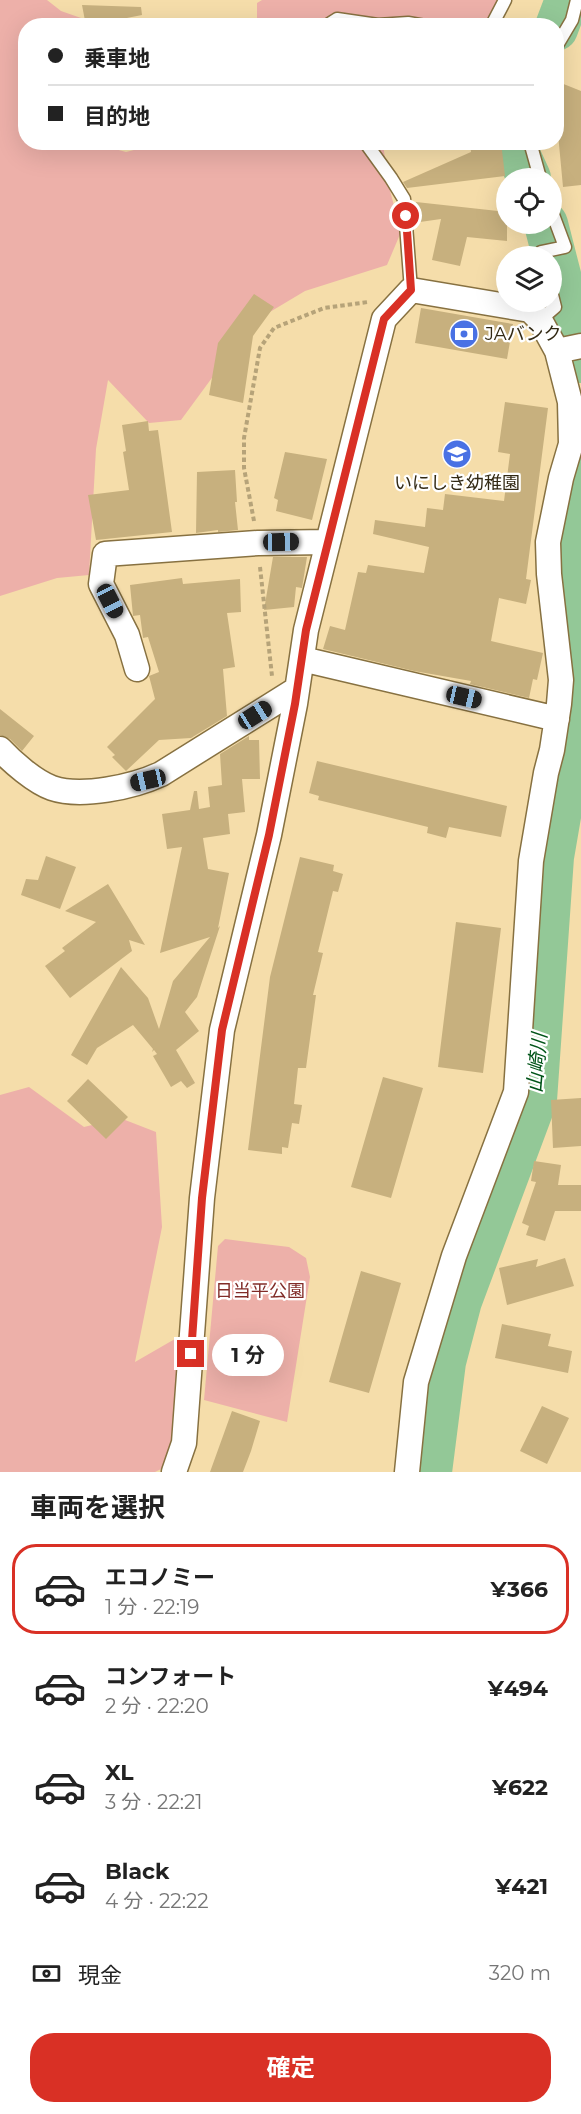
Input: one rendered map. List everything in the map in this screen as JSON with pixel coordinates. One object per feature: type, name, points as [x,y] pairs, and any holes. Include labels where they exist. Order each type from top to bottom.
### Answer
[{"type":"street","points":[[174,1472],[184,1443],[202,1198],[222,1030],[269,835],[306,630],[384,319],[411,290],[530,310],[540,320],[557,351],[570,402],[571,444],[561,477],[548,542],[549,574],[561,680],[557,719],[531,861],[516,1092],[454,1257],[416,1382],[407,1472]]},
{"type":"street","points":[[557,351],[581,346]]},
{"type":"street","points":[[137,669],[127,635],[101,584],[105,554],[258,543],[328,542]]},
{"type":"street","points":[[302,659],[557,719]]},
{"type":"street","points":[[0,749],[18,766],[51,788],[75,792],[116,788],[148,780],[161,774],[297,689]]},
{"type":"lane","points":[[496,18],[505,0]]},
{"type":"lane","points":[[564,34],[572,20],[577,0]]},
{"type":"lane","points":[[371,150],[404,199],[411,290]]},
{"type":"lane","points":[[532,150],[537,168]]},
{"type":"lane","points":[[560,234],[565,247],[562,248]]},
{"type":"lane","points":[[540,320],[549,312]]},
{"type":"path","points":[[274,704],[258,543],[244,468],[244,448],[260,348],[274,327],[324,308],[378,300],[411,290]]},
{"type":"green space","points":[[0,0],[47,0],[61,11],[81,18],[18,18],[18,150],[119,150],[126,152],[134,150],[384,150],[388,183],[401,232],[387,265],[305,291],[253,322],[181,420],[149,423],[108,380],[96,449],[89,575],[57,578],[0,596]]},
{"type":"green space","points":[[262,0],[499,0],[490,18],[257,18],[257,3]]},
{"type":"green space","points":[[29,1087],[84,1127],[120,1118],[156,1132],[162,1227],[135,1362],[187,1332],[173,1463],[155,1472],[0,1472],[0,1095]]},
{"type":"green space","name":"日当平公園","points":[[225,1239],[289,1247],[306,1258],[310,1277],[287,1422],[204,1400],[218,1246]]},
{"type":"building","points":[[82,5],[141,7],[142,15],[127,18],[84,18]]},
{"type":"building","points":[[564,84],[581,91],[581,185],[563,187],[560,150],[564,150]]},
{"type":"building","points":[[471,150],[502,150],[504,168],[496,168],[496,177],[407,188],[403,182],[471,152]]},
{"type":"building","points":[[416,202],[496,211],[496,234],[507,234],[507,241],[467,237],[460,266],[432,260],[441,219],[420,222]]},
{"type":"building","points":[[254,294],[274,307],[253,336],[243,403],[209,395],[218,343]]},
{"type":"building","name":"JAバンク","points":[[421,308],[513,324],[507,359],[415,343]]},
{"type":"building","points":[[505,402],[548,408],[526,579],[531,580],[526,604],[499,598],[491,641],[543,653],[537,680],[533,679],[529,698],[470,684],[471,681],[414,671],[323,649],[330,626],[345,630],[358,572],[366,573],[368,565],[424,573],[429,547],[373,534],[375,520],[425,527],[427,508],[443,510],[445,494],[504,501],[510,454],[498,452]]},
{"type":"building","points":[[148,421],[149,431],[158,430],[172,532],[96,540],[88,495],[129,490],[123,452],[126,451],[122,425]]},
{"type":"building","points":[[285,452],[327,459],[312,520],[276,511],[278,500],[274,498]]},
{"type":"building","points":[[235,470],[238,530],[196,533],[197,472]]},
{"type":"building","points":[[273,557],[307,557],[302,588],[296,587],[294,607],[264,610]]},
{"type":"building","points":[[182,578],[183,584],[240,579],[241,612],[227,613],[235,667],[223,669],[227,716],[191,738],[159,740],[126,771],[112,757],[115,755],[107,747],[155,699],[149,676],[159,672],[148,637],[143,638],[140,615],[133,616],[130,585]]},
{"type":"building","points":[[0,709],[34,736],[22,751],[10,739],[0,735]]},
{"type":"building","points":[[249,736],[249,740],[259,740],[260,779],[242,779],[245,812],[228,814],[230,834],[203,838],[208,869],[229,873],[218,928],[220,926],[197,997],[185,1012],[199,1031],[176,1050],[195,1083],[187,1088],[181,1081],[171,1087],[153,1056],[157,1054],[154,1050],[152,1052],[153,1049],[133,1025],[97,1048],[87,1065],[71,1055],[121,967],[148,998],[159,1029],[173,981],[210,937],[160,953],[182,847],[167,849],[162,814],[190,810],[194,791],[197,791],[199,809],[210,807],[208,787],[222,785],[220,754]]},
{"type":"building","points":[[317,761],[507,806],[501,837],[449,827],[446,838],[427,833],[428,827],[318,800],[319,796],[309,793]]},
{"type":"building","points":[[46,856],[76,867],[60,909],[21,895],[26,879],[38,880]]},
{"type":"building","points":[[300,857],[334,865],[333,871],[343,874],[338,892],[333,891],[318,952],[323,953],[313,995],[316,995],[306,1068],[298,1068],[294,1104],[302,1105],[299,1124],[292,1123],[288,1148],[282,1147],[282,1154],[248,1150],[270,977]]},
{"type":"building","points":[[108,884],[145,945],[129,940],[132,951],[70,998],[45,966],[65,951],[62,948],[96,922],[65,911]]},
{"type":"building","points":[[456,922],[501,928],[483,1073],[438,1067]]},
{"type":"building","points":[[383,1077],[423,1088],[391,1198],[351,1187]]},
{"type":"building","points":[[88,1079],[128,1117],[106,1139],[67,1101]]},
{"type":"building","points":[[581,1098],[581,1146],[553,1148],[551,1100]]},
{"type":"building","points":[[534,1161],[561,1165],[558,1185],[581,1185],[581,1211],[555,1211],[545,1241],[526,1235],[529,1226],[522,1223],[536,1182],[531,1181]]},
{"type":"building","points":[[565,1258],[574,1286],[507,1305],[499,1268],[538,1259],[536,1267]]},
{"type":"building","points":[[361,1271],[401,1283],[369,1393],[329,1382]]},
{"type":"building","points":[[502,1324],[551,1334],[548,1346],[572,1351],[568,1373],[495,1358]]},
{"type":"building","points":[[542,1406],[569,1418],[547,1464],[520,1451]]},
{"type":"building","points":[[232,1411],[260,1421],[251,1451],[243,1472],[210,1472]]},
{"type":"waterway","name":"山崎川","points":[[560,18],[567,0]]},
{"type":"waterway","name":"山崎川","points":[[517,150],[524,168]]},
{"type":"waterway","name":"山崎川","points":[[549,234],[581,361]]},
{"type":"waterway","name":"山崎川","points":[[581,469],[573,497],[565,554],[571,642],[581,699]]},
{"type":"waterway","name":"山崎川","points":[[430,1472],[444,1362],[460,1301],[535,1100],[552,857],[569,758],[581,712]]},
{"type":"place","name":"JAバンク","points":[[464,334]]},
{"type":"place","name":"いにしき幼稚園","points":[[457,454]]},
{"type":"route","points":[[191,1354],[202,1198],[222,1030],[269,835],[295,704],[306,630],[384,319],[411,290],[406,216]]}]
